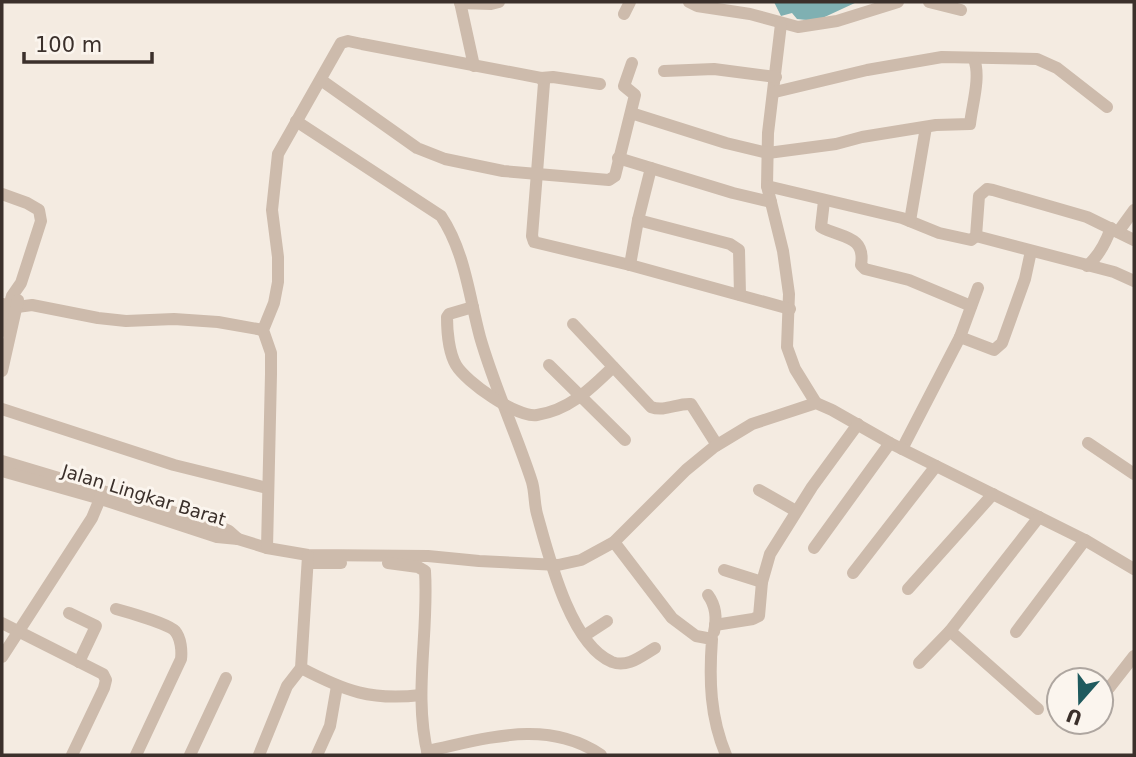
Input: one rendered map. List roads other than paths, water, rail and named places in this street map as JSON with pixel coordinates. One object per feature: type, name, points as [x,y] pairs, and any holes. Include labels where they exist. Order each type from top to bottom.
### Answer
[{"type":"street","points":[[474,66],[460,2],[499,2]]},
{"type":"street","points":[[624,14],[630,2]]},
{"type":"street","points":[[689,2],[696,6],[750,14],[781,24],[805,27],[837,21],[898,2]]},
{"type":"street","points":[[929,2],[961,10]]},
{"type":"street","points":[[781,24],[768,133],[767,186],[783,251],[790,309],[787,346],[795,369],[816,403],[1134,567]]},
{"type":"street","points":[[267,548],[271,353],[263,330],[274,303],[278,282],[272,210],[275,167],[283,142],[341,43],[348,41],[541,78],[553,77],[600,84]]},
{"type":"street","points":[[775,92],[867,70],[942,57],[1037,59],[1048,62],[1107,107]]},
{"type":"street","points":[[631,113],[726,143],[768,153],[836,144],[926,127],[970,124],[976,79],[974,58]]},
{"type":"street","points":[[321,80],[417,148],[473,167],[610,180],[615,176],[635,95],[624,86],[632,63]]},
{"type":"street","points":[[663,71],[714,69],[776,77]]},
{"type":"street","points":[[541,78],[544,83],[532,236],[534,242],[790,309]]},
{"type":"street","points":[[296,121],[441,216],[453,234],[491,368],[533,485],[535,505],[552,565],[568,607],[589,644],[606,659],[621,664],[628,663],[655,648]]},
{"type":"street","points":[[910,221],[926,127]]},
{"type":"street","points":[[618,158],[771,202]]},
{"type":"street","points":[[630,265],[651,169]]},
{"type":"street","points":[[767,186],[910,221],[967,240],[976,236],[1114,272],[1134,281]]},
{"type":"street","points":[[976,236],[979,196],[987,189],[1038,201],[1115,230],[1134,240]]},
{"type":"street","points":[[2,194],[39,210],[41,221],[2,331]]},
{"type":"street","points":[[824,201],[821,227],[859,245],[863,253],[861,265],[865,269],[909,280],[971,306]]},
{"type":"street","points":[[1087,266],[1134,210]]},
{"type":"street","points":[[638,220],[735,246],[740,257],[740,295]]},
{"type":"street","points":[[960,337],[994,350],[998,348],[1007,332],[1025,279],[1031,251]]},
{"type":"street","points":[[814,548],[896,446],[960,337],[978,288]]},
{"type":"street","points":[[13,300],[107,319],[218,322],[263,330]]},
{"type":"street","points":[[2,372],[13,300]]},
{"type":"street","points":[[473,307],[449,314],[447,321],[456,364],[468,378],[505,405],[527,416],[539,415],[582,397],[613,367]]},
{"type":"street","points":[[573,324],[651,407],[664,409],[691,404],[717,445]]},
{"type":"street","points":[[550,365],[625,440]]},
{"type":"street","points":[[468,378],[491,368]]},
{"type":"street","points":[[308,559],[428,556],[552,565],[581,560],[614,542],[686,470],[717,445],[752,424],[816,403]]},
{"type":"street","points":[[2,409],[174,466],[267,488]]},
{"type":"street","points":[[715,625],[759,616],[762,582],[770,554],[796,511],[858,424]]},
{"type":"street","points":[[1088,443],[1134,474]]},
{"type":"street","name":"Jalan Lingkar Barat","points":[[2,461],[102,495]]},
{"type":"street","points":[[853,573],[936,466]]},
{"type":"street","name":"Jalan Lingkar Barat","points":[[2,471],[216,525],[238,539],[308,559]]},
{"type":"street","points":[[760,489],[796,511]]},
{"type":"street","points":[[908,589],[993,494]]},
{"type":"street","points":[[2,657],[17,630],[80,538],[102,495]]},
{"type":"street","points":[[919,663],[950,631],[1038,517]]},
{"type":"street","points":[[1016,632],[1085,540]]},
{"type":"street","points":[[614,542],[672,618],[696,636],[712,639]]},
{"type":"street","points":[[259,755],[288,686],[300,668],[308,559]]},
{"type":"street","points":[[308,559],[392,563],[418,567],[425,571],[421,695],[423,730],[428,753],[509,734],[535,733],[581,745],[601,755]]},
{"type":"street","points":[[724,570],[762,582]]},
{"type":"street","points":[[708,595],[713,601],[715,625],[710,699],[726,755]]},
{"type":"street","points":[[116,608],[172,629],[178,638],[181,652],[181,659],[136,755]]},
{"type":"street","points":[[69,613],[96,626],[79,662]]},
{"type":"street","points":[[584,636],[607,621]]},
{"type":"street","points":[[2,623],[103,674],[106,680],[72,755]]},
{"type":"street","points":[[950,631],[1038,709]]},
{"type":"street","points":[[1115,680],[1134,656]]},
{"type":"street","points":[[300,668],[337,686],[370,696],[393,698],[421,695]]},
{"type":"street","points":[[190,755],[226,678]]},
{"type":"street","points":[[317,755],[330,726],[337,686]]},
{"type":"water","points":[[774,2],[857,2],[816,21],[797,19],[792,13],[781,16]]}]
